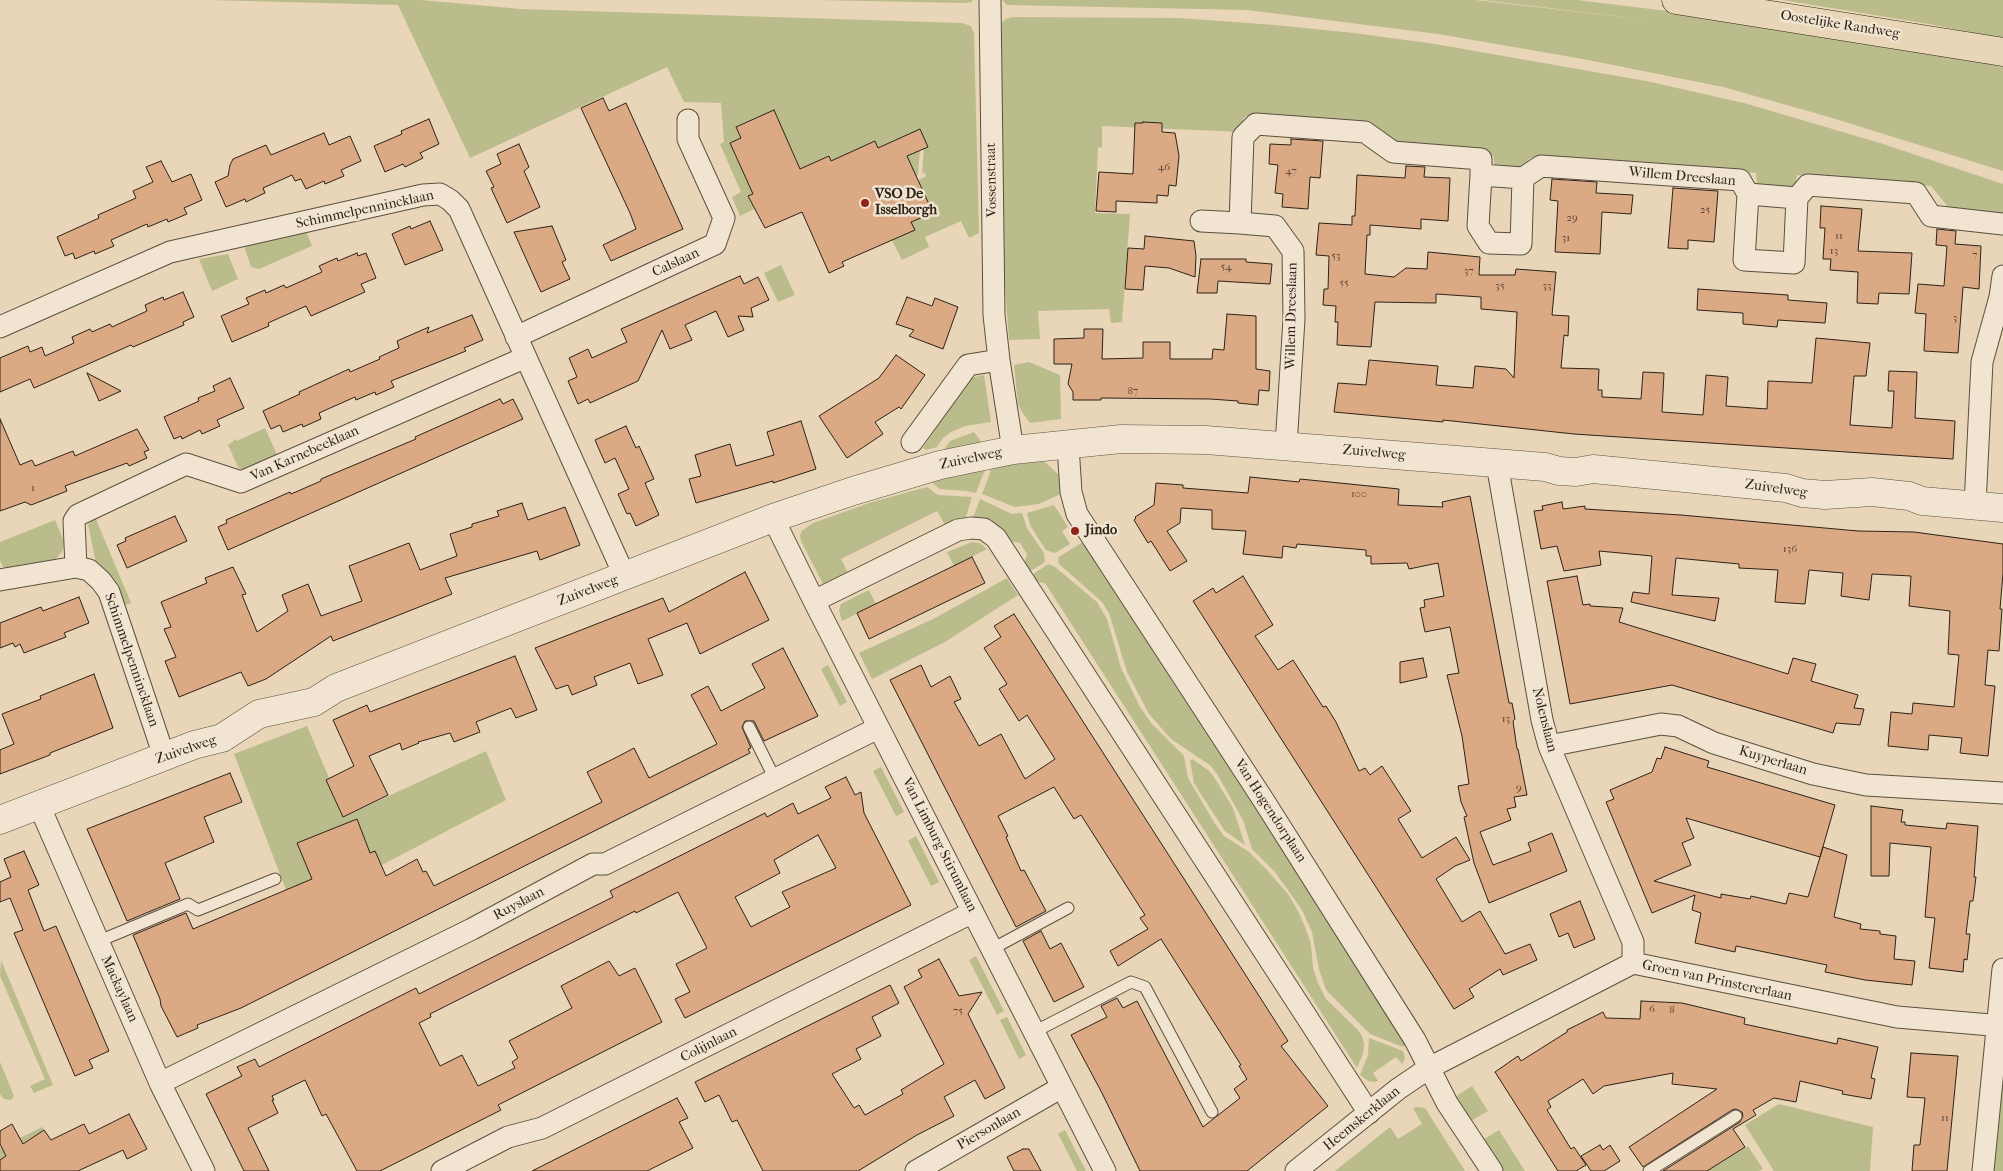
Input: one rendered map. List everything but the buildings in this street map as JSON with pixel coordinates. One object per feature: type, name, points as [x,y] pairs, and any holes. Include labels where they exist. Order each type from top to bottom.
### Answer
[{"type":"main road","name":"Oostelijke Randweg","points":[[1676,0],[2003,52]]},
{"type":"street","name":"Vossenstraat","points":[[990,0],[994,315],[1013,450]]},
{"type":"street","name":"Calslaan","points":[[516,337],[716,244],[724,218],[688,138],[688,120]]},
{"type":"street","points":[[1240,223],[1243,137],[1256,124],[1365,132],[1393,152],[1482,159],[1481,175],[1478,226],[1489,242],[1521,244],[1523,178],[1481,175]]},
{"type":"street","name":"Willem Dreeslaan","points":[[1523,178],[1541,166],[1740,180],[1748,194],[1744,260],[1794,263],[1797,198],[1748,194]]},
{"type":"street","points":[[1797,198],[1808,185],[1916,193],[1931,216],[2003,224]]},
{"type":"street","name":"Schimmelpennincklaan","points":[[0,327],[170,252],[424,195],[440,194],[450,200],[458,209],[625,577]]},
{"type":"street","name":"Willem Dreeslaan","points":[[1201,221],[1275,226],[1293,251],[1294,319],[1286,446]]},
{"type":"street","points":[[1975,505],[1982,362],[2000,296],[2003,276]]},
{"type":"street","name":"Van Karnebeeklaan","points":[[76,566],[74,521],[78,515],[186,464],[241,482],[524,358]]},
{"type":"street","points":[[912,442],[968,365],[999,360]]},
{"type":"street","name":"Zuivelweg","points":[[0,820],[164,756],[194,745],[222,738],[258,714],[314,702],[336,688],[774,518],[853,491],[940,465],[1013,450],[1068,446],[1121,439],[1206,440],[1545,467],[1559,471],[1576,472],[1593,469],[1786,488],[1802,493],[1825,495],[1872,492],[1910,496],[1922,501],[2003,508]]},
{"type":"street","name":"Van Hogendorplaan","points":[[1068,446],[1071,492],[1077,514],[1269,809],[1415,1040],[1447,1103],[1492,1171]]},
{"type":"street","name":"Nolenslaan","points":[[1497,464],[1548,746],[1633,942],[1633,963]]},
{"type":"street","name":"Van Limburg Stirumlaan","points":[[774,518],[878,728],[1105,1171]]},
{"type":"street","points":[[814,601],[958,530],[970,528],[984,529],[996,538],[1369,1113]]},
{"type":"street","points":[[0,580],[76,566]]},
{"type":"street","name":"Schimmelpennincklaan","points":[[76,566],[89,570],[101,581],[108,592],[164,756]]},
{"type":"street","name":"Kuyperlaan","points":[[1548,746],[1660,724],[1670,725],[1678,726],[1714,743],[1813,774],[1866,785],[2003,793]]},
{"type":"street","name":"Ruyslaan","points":[[160,1082],[472,929],[593,864],[605,864],[878,728]]},
{"type":"street","name":"Mackaylaan","points":[[39,805],[160,1082],[204,1171]]},
{"type":"street","name":"Colijnlaan","points":[[442,1171],[508,1137],[542,1128],[973,912]]},
{"type":"street","name":"Groen van Prinstererlaan","points":[[1429,1068],[1633,963],[1850,1009],[1897,1017],[2001,1026]]},
{"type":"street","points":[[1983,1171],[2001,1026],[2003,969]]},
{"type":"street","name":"Heemskerklaan","points":[[1296,1171],[1398,1089],[1429,1068]]},
{"type":"street","name":"Piersonlaan","points":[[916,1171],[1062,1086]]},
{"type":"lane","points":[[749,727],[775,779]]},
{"type":"lane","points":[[99,941],[188,904],[198,910],[275,879]]},
{"type":"lane","points":[[992,948],[1068,908]]},
{"type":"lane","points":[[1034,1032],[1131,982],[1145,987],[1212,1112]]},
{"type":"lane","points":[[1648,1171],[1736,1116]]},
{"type":"green space","points":[[209,0],[421,0],[521,9],[962,23],[971,26],[974,34],[979,233],[969,238],[961,221],[925,237],[929,247],[902,260],[890,236],[915,182],[926,176],[924,172],[922,173],[924,148],[920,149],[918,175],[914,177],[749,197],[754,209],[740,216],[732,197],[741,192],[720,144],[724,142],[721,103],[684,102],[667,67],[470,158],[398,5]]},
{"type":"green space","points":[[816,0],[972,0],[972,2],[964,3]]},
{"type":"green space","points":[[1002,0],[1475,0],[1657,21],[1483,0],[1577,0],[1676,12],[1964,59],[2003,67],[2003,171],[1829,117],[1723,87],[1583,59],[1438,34],[1247,10],[1007,5]]},
{"type":"green space","points":[[1782,0],[2003,0],[2003,39],[1929,24]]},
{"type":"green space","points":[[1012,17],[1180,18],[1275,25],[1435,44],[1646,81],[1744,103],[1880,143],[2003,184],[2003,215],[1948,207],[1931,186],[1797,175],[1795,187],[1757,185],[1756,173],[1530,158],[1523,168],[1495,168],[1493,155],[1394,146],[1372,128],[1246,116],[1243,119],[1241,132],[1102,126],[1102,147],[1098,148],[1095,213],[1130,214],[1122,322],[1111,323],[1109,309],[1038,311],[1040,339],[1009,340],[1005,286],[999,287],[996,70],[1001,23]]},
{"type":"green space","points":[[306,231],[312,246],[259,269],[251,267],[244,246]]},
{"type":"green space","points":[[228,254],[238,279],[212,291],[199,259]]},
{"type":"green space","points":[[781,265],[795,295],[778,302],[764,273]]},
{"type":"green space","points":[[1029,362],[1060,375],[1061,419],[1030,423],[1022,412],[1018,404],[1014,365]]},
{"type":"green space","points":[[984,375],[991,422],[965,426],[943,438],[937,447],[926,450],[923,448],[970,378]]},
{"type":"green space","points":[[265,428],[278,457],[243,471],[238,467],[228,445],[236,439],[237,441]]},
{"type":"green space","points":[[974,432],[982,443],[942,453],[950,441]]},
{"type":"green space","points":[[1038,459],[1046,463],[1061,477],[1063,493],[1039,504],[1015,507],[982,494],[993,465]]},
{"type":"green space","points":[[986,467],[976,493],[940,489],[931,482],[964,471]]},
{"type":"green space","points":[[927,487],[938,495],[972,497],[966,517],[946,527],[937,511],[841,559],[849,575],[829,584],[823,584],[801,541],[800,535],[802,531],[813,523],[872,502]]},
{"type":"green space","points":[[980,499],[1012,514],[1022,513],[1027,528],[1044,553],[1045,561],[1042,564],[1029,572],[1024,565],[1027,554],[1020,543],[1009,541],[973,518]]},
{"type":"green space","points":[[1054,505],[1068,527],[1062,531],[1070,544],[1055,553],[1046,550],[1030,525],[1027,513]]},
{"type":"green space","points":[[95,517],[131,603],[123,604],[110,575],[96,563],[88,524]]},
{"type":"green space","points":[[55,520],[64,541],[63,550],[57,558],[48,563],[9,569],[4,568],[0,561],[0,542]]},
{"type":"green space","points":[[1086,540],[1407,1044],[1403,1047],[1370,1034],[1326,990],[1319,969],[1312,932],[1302,910],[1275,872],[1252,849],[1243,820],[1217,774],[1211,766],[1171,739],[1149,714],[1127,672],[1109,613],[1102,602],[1058,563],[1059,557]]},
{"type":"green space","points":[[972,542],[980,543],[987,549],[954,566],[947,552]]},
{"type":"green space","points":[[1048,564],[1055,567],[1097,602],[1107,619],[1121,668],[1140,707],[1152,724],[1184,756],[1188,778],[1224,836],[1249,852],[1288,894],[1306,929],[1311,944],[1313,968],[1326,999],[1362,1036],[1364,1044],[1363,1054],[1357,1068],[1045,583],[1035,581],[1032,575]]},
{"type":"green space","points":[[1007,578],[1018,595],[945,642],[872,679],[859,653],[935,618]]},
{"type":"green space","points":[[869,590],[876,604],[842,621],[839,610],[841,604]]},
{"type":"green space","points":[[828,665],[847,702],[840,706],[821,669]]},
{"type":"green space","points":[[307,726],[329,778],[326,780],[343,817],[486,751],[506,800],[376,868],[286,890],[234,754]]},
{"type":"green space","points":[[1192,759],[1208,770],[1214,777],[1233,808],[1245,845],[1225,831],[1202,796],[1194,783],[1190,761]]},
{"type":"green space","points":[[881,767],[904,812],[896,816],[873,771]]},
{"type":"green space","points":[[916,836],[939,882],[931,886],[908,841]]},
{"type":"green space","points":[[976,956],[1004,1011],[997,1015],[969,960]]},
{"type":"green space","points":[[1,960],[53,1085],[34,1093],[30,1086],[45,1079],[0,976]]},
{"type":"green space","points":[[1007,1017],[1026,1055],[1019,1059],[1000,1020]]},
{"type":"green space","points":[[1369,1038],[1403,1051],[1405,1058],[1402,1064],[1396,1057],[1373,1073],[1378,1081],[1374,1082],[1368,1081],[1360,1075],[1368,1055]]},
{"type":"green space","points":[[2003,1044],[2003,1171],[1989,1171]]},
{"type":"green space","points":[[0,1062],[14,1096],[11,1100],[4,1099],[0,1094]]},
{"type":"green space","points":[[1472,1086],[1488,1111],[1471,1121],[1455,1097]]},
{"type":"green space","points":[[1779,1104],[1873,1127],[1870,1171],[1774,1171],[1745,1125]]},
{"type":"green space","points":[[1413,1108],[1425,1108],[1465,1171],[1335,1171],[1390,1127],[1398,1139],[1422,1124]]},
{"type":"green space","points":[[42,1127],[44,1130],[0,1160],[0,1148]]},
{"type":"green space","points":[[1065,1130],[1086,1171],[1077,1171],[1058,1134]]},
{"type":"green space","points":[[1499,1130],[1525,1171],[1504,1171],[1484,1139]]},
{"type":"green space","points":[[1748,1146],[1763,1169],[1759,1171],[1707,1171]]},
{"type":"place","name":"VSO De Isselborgh","points":[[865,203]]},
{"type":"place","name":"Jindo","points":[[1075,531]]}]
